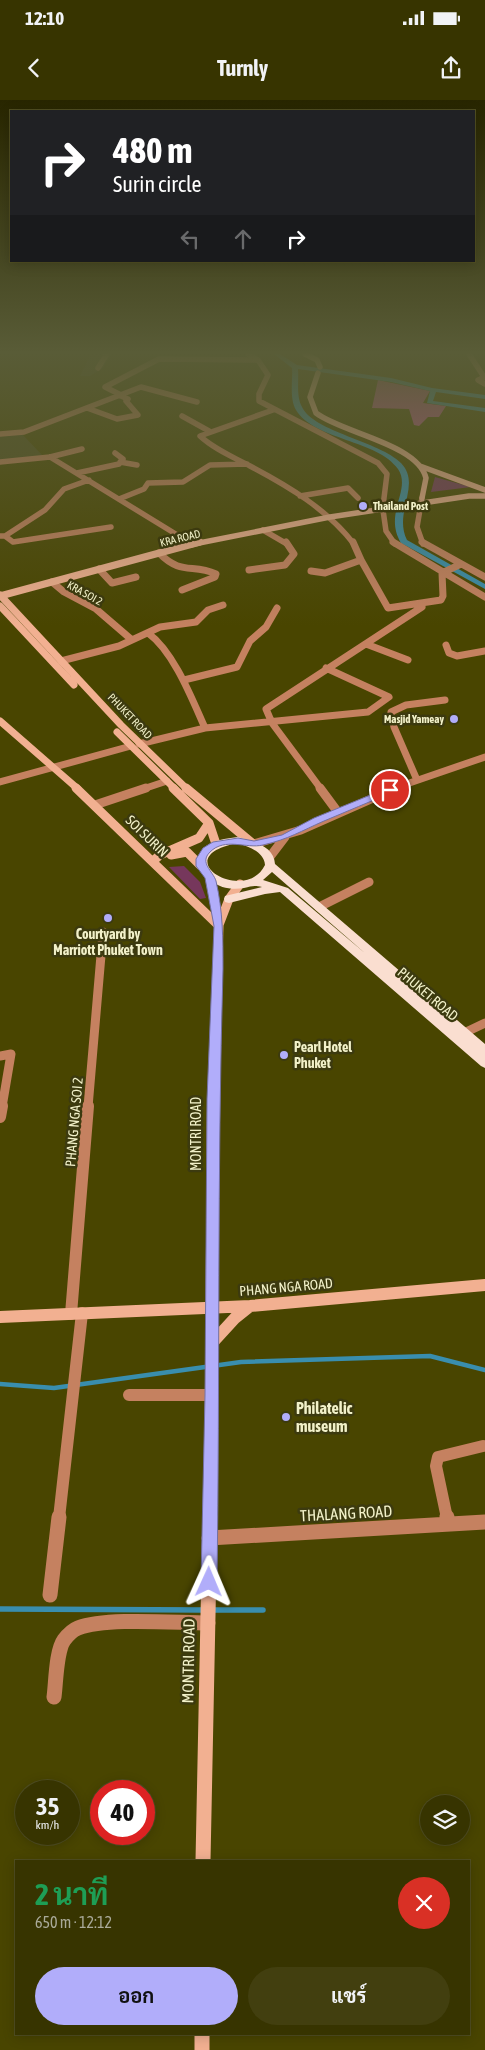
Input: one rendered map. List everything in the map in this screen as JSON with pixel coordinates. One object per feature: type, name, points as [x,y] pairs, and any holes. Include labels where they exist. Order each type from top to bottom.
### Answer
[{"type":"main road","points":[[238,840],[253,844],[262,848],[270,862],[264,874],[254,881],[228,884],[210,878],[201,866],[201,859],[206,850],[216,844],[238,840]]},
{"type":"main road","name":"PHUKET ROAD","points":[[270,862],[319,907],[347,939]]},
{"type":"main road","name":"PHUKET ROAD","points":[[254,881],[284,890],[347,939],[460,1035],[485,1051]]},
{"type":"main road","points":[[229,899],[264,890],[284,890]]},
{"type":"main road","name":"PHUKET ROAD","points":[[460,1035],[485,1063]]},
{"type":"street","points":[[215,445],[300,496],[342,527],[356,544],[361,560],[388,608],[425,604],[441,600],[443,596],[442,573]]},
{"type":"street","points":[[342,445],[378,463],[387,474],[383,524],[387,537],[398,547],[485,597]]},
{"type":"street","points":[[387,445],[419,466],[485,491]]},
{"type":"street","points":[[0,462],[50,456],[82,448]]},
{"type":"street","points":[[115,453],[123,459],[120,462]]},
{"type":"street","points":[[50,456],[192,544]]},
{"type":"street","points":[[77,473],[120,462],[137,465]]},
{"type":"street","points":[[119,499],[144,489],[148,483],[187,480],[210,465],[247,464]]},
{"type":"street","points":[[419,466],[426,478],[416,524],[419,539],[428,549],[485,577]]},
{"type":"street","points":[[89,480],[64,490],[45,510],[3,536],[13,542],[111,526]]},
{"type":"street","points":[[300,496],[344,488],[353,492],[358,498]]},
{"type":"street","points":[[421,501],[485,491]]},
{"type":"street","points":[[421,501],[485,496]]},
{"type":"street","name":"KRA ROAD","points":[[0,596],[192,544],[421,501]]},
{"type":"street","points":[[249,570],[285,565],[294,554],[286,542],[263,530]]},
{"type":"street","points":[[159,553],[172,565],[179,568],[210,571],[216,576],[205,583],[182,590]]},
{"type":"street","points":[[311,572],[326,573],[361,560]]},
{"type":"street","points":[[442,573],[461,564]]},
{"type":"street","points":[[99,569],[112,583],[136,577]]},
{"type":"street","name":"KRA SOI 2","points":[[52,582],[64,595],[93,607],[105,616],[120,632],[132,640]]},
{"type":"street","name":"PHUKET ROAD","points":[[0,596],[61,661],[167,781],[209,824],[216,844]]},
{"type":"street","points":[[61,661],[119,646],[160,627],[196,622],[208,610],[223,605]]},
{"type":"street","name":"PHUKET ROAD","points":[[0,606],[135,745],[219,819],[253,844]]},
{"type":"street","points":[[184,680],[236,667],[250,640],[266,627],[277,608]]},
{"type":"street","points":[[337,812],[272,723],[266,709],[326,668],[422,608]]},
{"type":"street","points":[[10,617],[18,614]]},
{"type":"street","points":[[148,633],[156,638],[184,680],[205,728]]},
{"type":"street","points":[[366,644],[408,660]]},
{"type":"street","points":[[446,645],[449,653],[454,656],[485,651]]},
{"type":"street","points":[[0,782],[205,728],[345,716],[368,712],[389,697],[326,668]]},
{"type":"street","points":[[417,780],[394,727],[391,712],[406,705],[446,700]]},
{"type":"street","name":"SOI SURIN","points":[[0,721],[56,768],[219,926]]},
{"type":"street","points":[[253,844],[285,837],[337,812],[417,780],[485,757]]},
{"type":"street","points":[[95,805],[167,781]]},
{"type":"street","points":[[153,861],[160,855],[199,838],[209,824]]},
{"type":"street","points":[[270,862],[285,837]]},
{"type":"street","points":[[199,838],[216,844]]},
{"type":"street","points":[[153,861],[187,852],[201,866]]},
{"type":"street","name":"MONTRI ROAD","points":[[204,1860],[212,1395],[213,1099],[219,926],[210,878]]},
{"type":"street","points":[[319,907],[369,882]]},
{"type":"street","name":"MONTRI ROAD","points":[[219,926],[229,899],[240,884]]},
{"type":"street","name":"PHANG NGA SOI 2","points":[[50,1596],[76,1378],[77,1313],[103,932]]},
{"type":"street","points":[[460,1035],[485,1023]]},
{"type":"street","points":[[0,1056],[11,1054],[0,1117]]},
{"type":"street","name":"PHANG NGA ROAD","points":[[0,1317],[250,1306],[485,1285]]},
{"type":"street","points":[[212,1342],[235,1318],[250,1306]]},
{"type":"street","points":[[129,1395],[212,1395]]},
{"type":"street","points":[[448,1524],[436,1466],[438,1457],[448,1452],[483,1446]]},
{"type":"street","name":"THALANG ROAD","points":[[209,1538],[485,1522]]},
{"type":"street","points":[[54,1698],[56,1663],[64,1641],[75,1629],[87,1625],[140,1622],[208,1622]]},
{"type":"street","points":[[202,2035],[202,2050]]},
{"type":"shaded area","points":[[0,445],[32,445],[43,456],[0,461]]},
{"type":"shaded area","points":[[435,477],[471,487],[431,492]]},
{"type":"shaded area","points":[[184,866],[200,882],[206,898],[200,899],[169,867]]},
{"type":"waterway","points":[[364,445],[389,457],[399,465],[404,474],[406,482],[405,492],[398,521],[399,531],[404,541],[485,587]]},
{"type":"waterway","points":[[0,1384],[54,1388],[241,1362],[430,1356],[485,1370]]},
{"type":"waterway","points":[[0,1609],[205,1610]]},
{"type":"waterway","points":[[212,1610],[263,1610]]},
{"type":"place","name":"Thailand Post","points":[[363,506]]},
{"type":"place","name":"Masjid Yameay","points":[[454,719]]},
{"type":"place","name":"Courtyard by Marriott Phuket Town","points":[[108,918]]},
{"type":"place","name":"Pearl Hotel Phuket","points":[[284,1055]]},
{"type":"place","name":"Philatelic museum","points":[[286,1417]]},
{"type":"route","points":[[209,1582],[213,1308],[213,1099],[219,926],[210,878],[201,866],[201,859],[206,850],[216,844],[238,840],[254,844],[285,837],[317,820],[390,790]]}]
